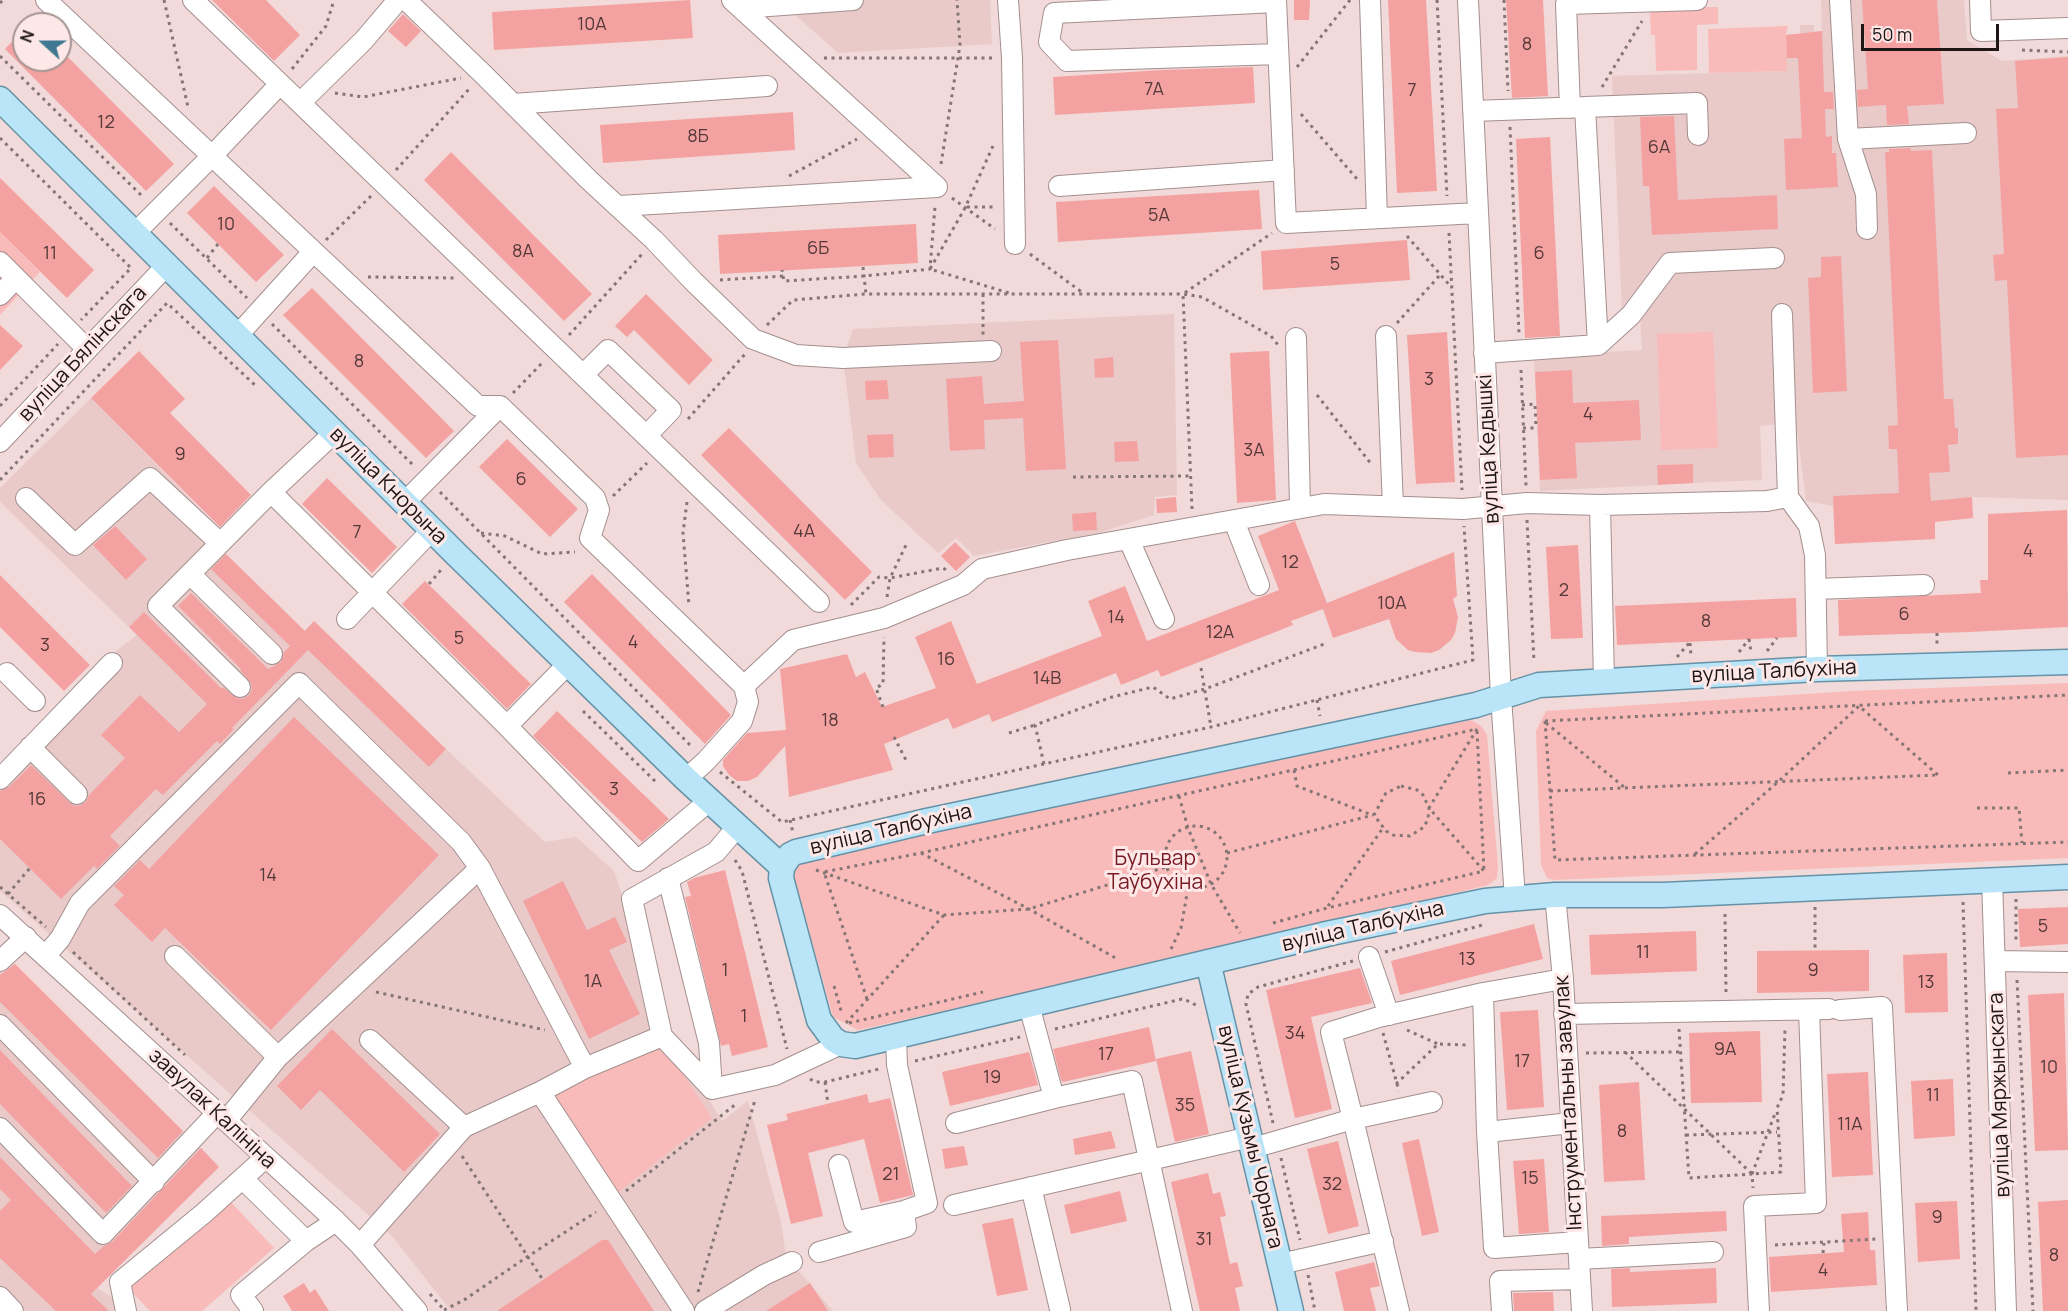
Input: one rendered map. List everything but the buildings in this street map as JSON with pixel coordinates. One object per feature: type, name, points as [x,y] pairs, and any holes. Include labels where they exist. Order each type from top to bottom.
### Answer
[{"type":"main road","name":"вуліца Кнорына","points":[[0,99],[404,503],[686,779],[782,867]]},
{"type":"main road","name":"вуліца Талбухіна","points":[[782,867],[790,855],[796,852],[883,831],[1476,705],[1539,685],[1817,669],[2068,662]]},
{"type":"main road","points":[[782,867],[784,892],[819,1020],[832,1039],[841,1044]]},
{"type":"main road","name":"вуліца Талбухіна","points":[[841,1044],[855,1046],[1331,933],[1485,901],[1555,895],[1992,885],[2068,877]]},
{"type":"main road","name":"вуліца Кузьмы Чорнага","points":[[1208,962],[1291,1311]]},
{"type":"street","points":[[46,0],[478,406],[500,406],[595,498],[599,510],[590,538],[744,686],[748,702],[742,721],[706,761],[686,779]]},
{"type":"street","points":[[193,0],[280,84],[307,96],[384,184],[819,602]]},
{"type":"street","points":[[307,96],[364,40],[398,0]]},
{"type":"street","points":[[406,0],[753,339],[796,355],[843,358],[987,351]]},
{"type":"street","points":[[736,4],[853,0]]},
{"type":"street","points":[[1008,0],[1012,58],[1016,244]]},
{"type":"street","points":[[1370,0],[1377,218]]},
{"type":"street","name":"вуліца Кедышкі","points":[[1468,0],[1501,697],[1515,898]]},
{"type":"street","points":[[1598,345],[1582,107],[1566,4],[1697,0]]},
{"type":"street","points":[[1840,0],[1848,139],[1866,194],[1868,229]]},
{"type":"street","points":[[1980,0],[1981,32],[2068,28]]},
{"type":"street","points":[[1278,54],[1066,61],[1049,42],[1054,13],[1276,1],[1286,223],[1478,213]]},
{"type":"street","points":[[619,206],[937,187],[736,4]]},
{"type":"street","points":[[134,234],[212,157],[280,84]]},
{"type":"street","points":[[513,104],[767,86]]},
{"type":"street","points":[[1473,111],[1697,103],[1698,135]]},
{"type":"street","points":[[1848,139],[1966,133]]},
{"type":"street","points":[[1059,186],[1284,170]]},
{"type":"street","points":[[237,336],[313,252]]},
{"type":"street","points":[[1484,353],[1598,345],[1630,315],[1670,263],[1774,258]]},
{"type":"street","points":[[0,262],[87,349]]},
{"type":"street","name":"вуліца Бялінскага","points":[[0,442],[166,266]]},
{"type":"street","points":[[0,295],[16,278]]},
{"type":"street","points":[[1782,314],[1788,497],[1809,526],[1815,555],[1817,669]]},
{"type":"street","points":[[1386,336],[1393,499]]},
{"type":"street","points":[[1296,338],[1300,507]]},
{"type":"street","points":[[584,374],[608,350],[671,410],[646,435]]},
{"type":"street","points":[[404,503],[500,406]]},
{"type":"street","points":[[240,687],[158,606],[271,492],[335,432]]},
{"type":"street","points":[[26,498],[75,545],[150,478],[220,543]]},
{"type":"street","points":[[271,492],[507,726],[638,861],[709,801]]},
{"type":"street","points":[[744,686],[793,640],[884,618],[963,585],[982,569],[1067,550],[1193,529],[1300,507],[1393,499],[1463,509],[1527,503],[1600,505],[1767,501],[1788,497]]},
{"type":"street","points":[[1600,505],[1604,681]]},
{"type":"street","points":[[1234,521],[1258,585]]},
{"type":"street","points":[[347,619],[432,530]]},
{"type":"street","points":[[1128,540],[1164,619]]},
{"type":"street","points":[[190,574],[272,654]]},
{"type":"street","points":[[1816,589],[1924,585]]},
{"type":"street","points":[[0,779],[112,663]]},
{"type":"street","points":[[507,726],[569,663]]},
{"type":"street","points":[[2,674],[35,701]]},
{"type":"street","points":[[46,955],[60,939],[80,903],[299,683],[461,842],[480,868],[585,1068]]},
{"type":"street","points":[[30,747],[77,794]]},
{"type":"street","points":[[712,1089],[662,1036],[632,899],[716,852],[738,826]]},
{"type":"street","points":[[0,1128],[103,1234],[222,1117],[278,1057],[480,868]]},
{"type":"street","points":[[668,878],[709,1043],[712,1089]]},
{"type":"street","name":"вуліца Мяржынскага","points":[[1992,885],[2006,1311]]},
{"type":"street","name":"Інструментальны завулак","points":[[1555,895],[1563,979],[1581,1311]]},
{"type":"street","name":"завулак Калініна","points":[[0,915],[336,1221],[417,1311]]},
{"type":"street","points":[[0,961],[26,937]]},
{"type":"street","points":[[175,956],[278,1057]]},
{"type":"street","points":[[1369,957],[1384,1016]]},
{"type":"street","points":[[1996,960],[2068,962]]},
{"type":"street","points":[[1399,1311],[1331,1032],[1384,1016],[1483,993],[1563,979]]},
{"type":"street","points":[[1483,993],[1487,1132],[1494,1248],[1579,1260],[1713,1252]]},
{"type":"street","points":[[1029,1005],[1054,1098]]},
{"type":"street","points":[[1564,1014],[1882,1007],[1897,1311]]},
{"type":"street","points":[[1759,1311],[1754,1206],[1816,1203],[1809,1010]]},
{"type":"street","points":[[0,1025],[154,1182]]},
{"type":"street","points":[[360,1245],[458,1133],[585,1068],[662,1036]]},
{"type":"street","points":[[839,1165],[854,1222],[904,1211],[927,1203],[897,1065],[896,1036]]},
{"type":"street","points":[[370,1040],[458,1133]]},
{"type":"street","points":[[712,1089],[775,1075],[841,1044]]},
{"type":"street","points":[[956,1123],[1132,1081],[1182,1311]]},
{"type":"street","points":[[540,1092],[613,1202],[695,1307],[792,1262]]},
{"type":"street","points":[[954,1205],[1149,1160],[1251,1143],[1432,1102]]},
{"type":"street","points":[[1487,1132],[1571,1123]]},
{"type":"street","points":[[126,1311],[120,1282],[265,1158]]},
{"type":"street","points":[[243,1179],[306,1241]]},
{"type":"street","points":[[1031,1187],[1060,1309]]},
{"type":"street","points":[[819,1252],[906,1227],[904,1211]]},
{"type":"street","points":[[253,1311],[242,1294],[306,1241],[336,1221]]},
{"type":"street","points":[[1280,1264],[1383,1240]]},
{"type":"street","points":[[1502,1311],[1500,1281],[1579,1260]]},
{"type":"street","points":[[0,1297],[13,1311]]},
{"type":"path","points":[[0,3],[3,0]]},
{"type":"path","points":[[164,0],[189,109]]},
{"type":"path","points":[[280,84],[326,26],[334,0]]},
{"type":"path","points":[[1280,89],[1350,0]]},
{"type":"path","points":[[0,56],[207,258],[706,761],[782,822],[1211,727],[1473,660],[1437,0]]},
{"type":"path","points":[[1582,107],[1654,1]]},
{"type":"path","points":[[796,58],[1012,58]]},
{"type":"path","points":[[307,96],[363,97],[483,74]]},
{"type":"path","points":[[313,252],[384,184],[483,74]]},
{"type":"path","points":[[787,178],[874,129]]},
{"type":"path","points":[[0,138],[131,268]]},
{"type":"path","points":[[994,145],[965,207],[930,269],[1014,294]]},
{"type":"path","points":[[965,207],[1015,207]]},
{"type":"path","points":[[1183,294],[1286,223]]},
{"type":"path","points":[[500,406],[557,348],[654,240]]},
{"type":"path","points":[[207,258],[218,244]]},
{"type":"path","points":[[863,267],[866,294]]},
{"type":"path","points":[[782,270],[784,281],[865,276]]},
{"type":"path","points":[[336,273],[377,278],[453,278],[486,282]]},
{"type":"path","points":[[1386,336],[1440,274]]},
{"type":"path","points":[[694,282],[783,276]]},
{"type":"path","points":[[683,424],[750,348],[753,339],[793,300],[866,294],[1183,294],[1202,297],[1271,336],[1393,499]]},
{"type":"path","points":[[983,294],[987,351]]},
{"type":"path","points":[[1183,294],[1193,529]]},
{"type":"path","points":[[0,480],[166,303]]},
{"type":"path","points":[[1522,405],[1535,404],[1537,428],[1523,429]]},
{"type":"path","points":[[599,510],[661,449]]},
{"type":"path","points":[[1073,477],[1191,476]]},
{"type":"path","points":[[689,477],[683,533],[690,634]]},
{"type":"path","points":[[479,532],[505,536],[542,554],[575,552]]},
{"type":"path","points":[[819,602],[841,610],[852,605],[879,577],[890,578],[907,543]]},
{"type":"path","points":[[429,584],[441,570]]},
{"type":"path","points":[[883,707],[876,688],[883,684],[884,618]]},
{"type":"path","points":[[1937,633],[1937,644]]},
{"type":"path","points":[[1767,651],[1777,638],[1778,650]]},
{"type":"path","points":[[1739,653],[1749,639],[1751,652]]},
{"type":"path","points":[[1676,657],[1690,642],[1690,656]]},
{"type":"path","points":[[1010,733],[1112,697],[1153,687],[1170,699],[1205,689],[1327,643]]},
{"type":"path","points":[[1201,668],[1211,727]]},
{"type":"path","points":[[1545,721],[2068,695]]},
{"type":"path","points":[[1694,855],[1778,782],[1859,706]]},
{"type":"path","points":[[1550,791],[1938,776],[1859,706]]},
{"type":"path","points":[[1545,721],[1625,788]]},
{"type":"path","points":[[1545,721],[1555,860],[2068,842]]},
{"type":"path","points":[[1035,725],[1044,764]]},
{"type":"path","points":[[824,872],[921,853],[1477,729]]},
{"type":"path","points":[[1294,770],[1297,786],[1374,815],[1393,835],[1410,836],[1424,827],[1428,819],[1429,808],[1477,729]]},
{"type":"path","points":[[1477,729],[1484,871]]},
{"type":"path","points":[[894,737],[907,762]]},
{"type":"path","points":[[2008,772],[2068,770]]},
{"type":"path","points":[[1227,854],[1374,815],[1386,793],[1401,786],[1417,790],[1423,795],[1429,808],[1484,871]]},
{"type":"path","points":[[1179,796],[1188,828],[1210,884],[1240,933],[1251,930]]},
{"type":"path","points":[[1977,808],[2019,808],[2022,843]]},
{"type":"path","points":[[790,820],[793,834]]},
{"type":"path","points":[[1188,828],[1206,828],[1215,833],[1221,839],[1227,854],[1226,866],[1222,875],[1198,889],[1179,884],[1171,877],[1166,867],[1166,848],[1171,839],[1178,832],[1188,828]]},
{"type":"path","points":[[1327,908],[1384,828]]},
{"type":"path","points":[[921,853],[1029,909],[1119,960]]},
{"type":"path","points":[[807,868],[944,915],[1029,909],[1166,867]]},
{"type":"path","points":[[8,894],[30,868]]},
{"type":"path","points":[[1272,923],[1484,871]]},
{"type":"path","points":[[824,872],[867,999]]},
{"type":"path","points":[[1976,1311],[1963,892],[1992,885],[2016,889],[2016,961],[2033,1311]]},
{"type":"path","points":[[1182,946],[1171,949],[1181,928],[1188,888]]},
{"type":"path","points":[[1815,900],[1815,951]]},
{"type":"path","points":[[1725,906],[1726,1011]]},
{"type":"path","points":[[944,915],[845,1024],[993,990]]},
{"type":"path","points":[[1248,994],[1258,987],[1494,922]]},
{"type":"path","points":[[1108,963],[1129,958]]},
{"type":"path","points":[[354,987],[567,1035]]},
{"type":"path","points":[[1754,1206],[1752,1174],[1782,1095],[1785,1008]]},
{"type":"path","points":[[1678,1012],[1689,1178],[1781,1172],[1777,1108]]},
{"type":"path","points":[[1384,1016],[1396,1084],[1404,1108]]},
{"type":"path","points":[[1396,1084],[1438,1044],[1484,1045]]},
{"type":"path","points":[[1625,1052],[1752,1174]]},
{"type":"path","points":[[1567,1053],[1680,1052]]},
{"type":"path","points":[[775,1075],[815,1082]]},
{"type":"path","points":[[825,1082],[828,1104]]},
{"type":"path","points":[[695,1307],[755,1098]]},
{"type":"path","points":[[444,1310],[464,1300],[613,1202],[742,1100]]},
{"type":"path","points":[[1686,1135],[1778,1132]]},
{"type":"path","points":[[458,1133],[527,1257],[543,1280]]},
{"type":"path","points":[[1755,1246],[1892,1238]]},
{"type":"path","points":[[1823,1253],[1824,1242]]},
{"type":"shaded area","points":[[767,0],[990,0],[992,44],[838,53],[784,5]]},
{"type":"shaded area","points":[[1821,0],[1964,0],[1967,40],[2002,61],[2068,56],[2068,500],[1972,497],[1973,518],[1935,520],[1935,539],[1835,544],[1833,506],[1806,501],[1796,422],[1760,426],[1762,480],[1693,483],[1692,464],[1658,465],[1658,485],[1540,491],[1534,356],[1642,350],[1640,315],[1622,314],[1612,76],[1786,71],[1786,35],[1800,34],[1800,25],[1814,25],[1814,32],[1822,31]]},
{"type":"shaded area","points":[[1174,314],[1177,495],[1155,497],[1154,515],[1098,533],[974,556],[956,538],[938,553],[881,500],[856,463],[843,358],[853,329]]},
{"type":"shaded area","points":[[91,398],[220,529],[211,539],[304,631],[314,621],[545,842],[576,837],[614,871],[671,1038],[722,1121],[748,1101],[781,1222],[786,1256],[833,1311],[451,1311],[392,1236],[0,891],[0,768],[117,650],[137,635],[0,502],[0,488]]},
{"type":"shaded area","points":[[0,950],[219,1167],[97,1288],[135,1311],[0,1311]]},
{"type":"green space","points":[[1718,7],[1718,24],[1697,25],[1697,70],[1656,71],[1655,35],[1651,35],[1650,8]]},
{"type":"green space","points":[[1788,26],[1787,71],[1709,73],[1708,29]]},
{"type":"green space","points":[[0,232],[40,272],[0,315]]},
{"type":"green space","points":[[1713,332],[1718,448],[1661,450],[1657,334]]},
{"type":"green space","points":[[2068,683],[2068,858],[1554,880],[1547,878],[1541,865],[1536,731],[1546,711],[1851,691]]},
{"type":"green space","name":"Бульвар Таўбухіна","points":[[1471,720],[1481,726],[1487,735],[1498,866],[1497,878],[1488,885],[1210,952],[858,1030],[833,1017],[793,873],[807,856],[1178,773]]},
{"type":"green space","points":[[641,1042],[667,1049],[712,1118],[615,1195],[547,1092]]},
{"type":"green space","points":[[228,1199],[274,1248],[202,1311],[150,1311],[128,1288]]}]
